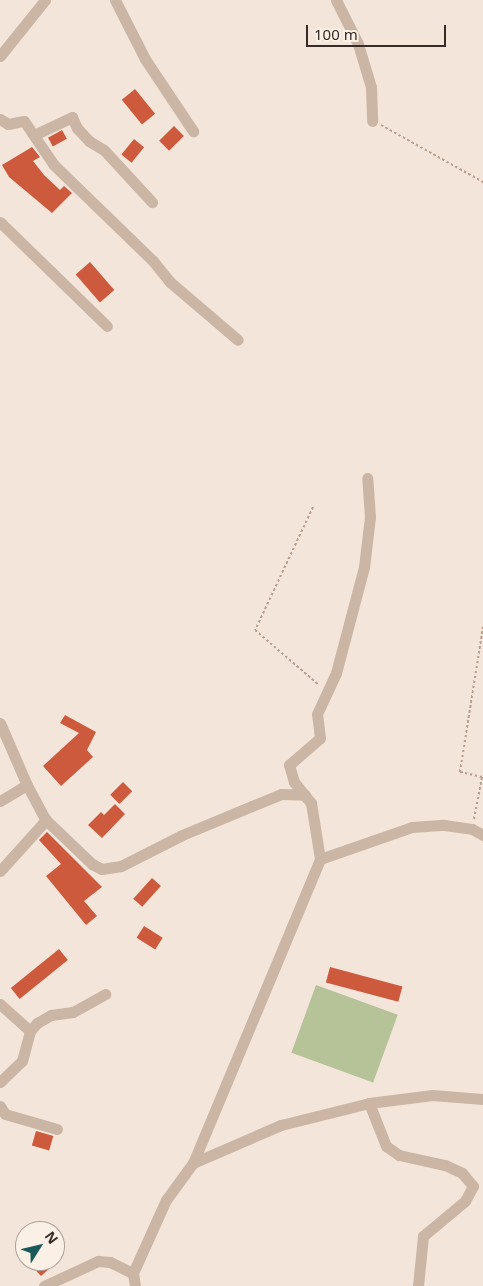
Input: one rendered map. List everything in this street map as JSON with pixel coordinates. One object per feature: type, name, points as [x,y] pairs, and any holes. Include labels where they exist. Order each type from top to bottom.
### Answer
[{"type":"street","points":[[0,56],[45,0]]},
{"type":"street","points":[[115,0],[145,59],[193,131]]},
{"type":"street","points":[[336,0],[358,44],[371,87],[372,120]]},
{"type":"street","points":[[36,134],[72,117],[77,128],[89,141],[104,150],[152,202]]},
{"type":"street","points":[[0,119],[8,124],[24,121],[36,134],[54,165],[153,261],[170,282],[238,340]]},
{"type":"street","points":[[0,222],[107,326]]},
{"type":"street","points":[[135,1286],[133,1273],[166,1200],[193,1162],[320,859],[311,803],[294,782],[289,765],[320,738],[317,714],[328,693],[364,567],[370,517],[367,478]]},
{"type":"street","points":[[0,723],[27,785],[46,820],[92,864],[102,870],[121,866],[182,835],[281,794],[305,795]]},
{"type":"street","points":[[0,801],[27,785]]},
{"type":"street","points":[[0,871],[46,820]]},
{"type":"street","points":[[320,859],[412,828],[444,825],[472,829],[483,835]]},
{"type":"street","points":[[0,1082],[22,1061],[30,1031],[51,1015],[73,1012],[105,994]]},
{"type":"street","points":[[0,1004],[30,1031]]},
{"type":"street","points":[[193,1162],[235,1147],[281,1125],[369,1103],[432,1095],[483,1099]]},
{"type":"street","points":[[369,1103],[386,1146],[400,1155],[445,1165],[462,1173],[473,1186],[465,1200],[422,1236],[418,1286]]},
{"type":"street","points":[[0,1106],[5,1114],[57,1129]]},
{"type":"street","points":[[44,1286],[98,1261],[110,1262],[133,1273]]},
{"type":"path","points":[[372,120],[482,182]]},
{"type":"path","points":[[314,507],[255,630],[328,693]]},
{"type":"path","points":[[472,829],[482,777],[460,772],[483,627]]},
{"type":"green space","points":[[316,985],[398,1015],[373,1082],[291,1053]]},
{"type":"building","points":[[135,89],[155,114],[142,125],[122,100]]},
{"type":"building","points":[[174,126],[184,136],[169,151],[159,141]]},
{"type":"building","points":[[62,130],[67,139],[53,147],[48,138]]},
{"type":"building","points":[[134,139],[144,147],[132,163],[121,155]]},
{"type":"building","points":[[32,147],[40,157],[33,161],[44,175],[60,190],[64,186],[72,193],[52,213],[9,177],[2,165]]},
{"type":"building","points":[[90,262],[114,290],[100,302],[76,274]]},
{"type":"building","points":[[65,715],[96,732],[87,750],[93,757],[61,786],[43,766],[79,733],[60,723]]},
{"type":"building","points":[[123,782],[132,791],[119,804],[110,795]]},
{"type":"building","points":[[115,804],[125,814],[102,838],[88,825],[101,812],[104,815]]},
{"type":"building","points":[[47,832],[102,887],[84,901],[97,916],[86,925],[46,876],[61,864],[39,840]]},
{"type":"building","points":[[152,878],[161,886],[142,907],[133,899]]},
{"type":"building","points":[[144,926],[163,938],[155,950],[137,938]]},
{"type":"building","points":[[59,949],[68,960],[20,999],[11,988]]},
{"type":"building","points":[[330,967],[402,986],[398,1002],[326,982]]},
{"type":"building","points":[[36,1131],[53,1136],[49,1150],[32,1145]]},
{"type":"building","points":[[36,1271],[47,1271],[41,1276]]}]
